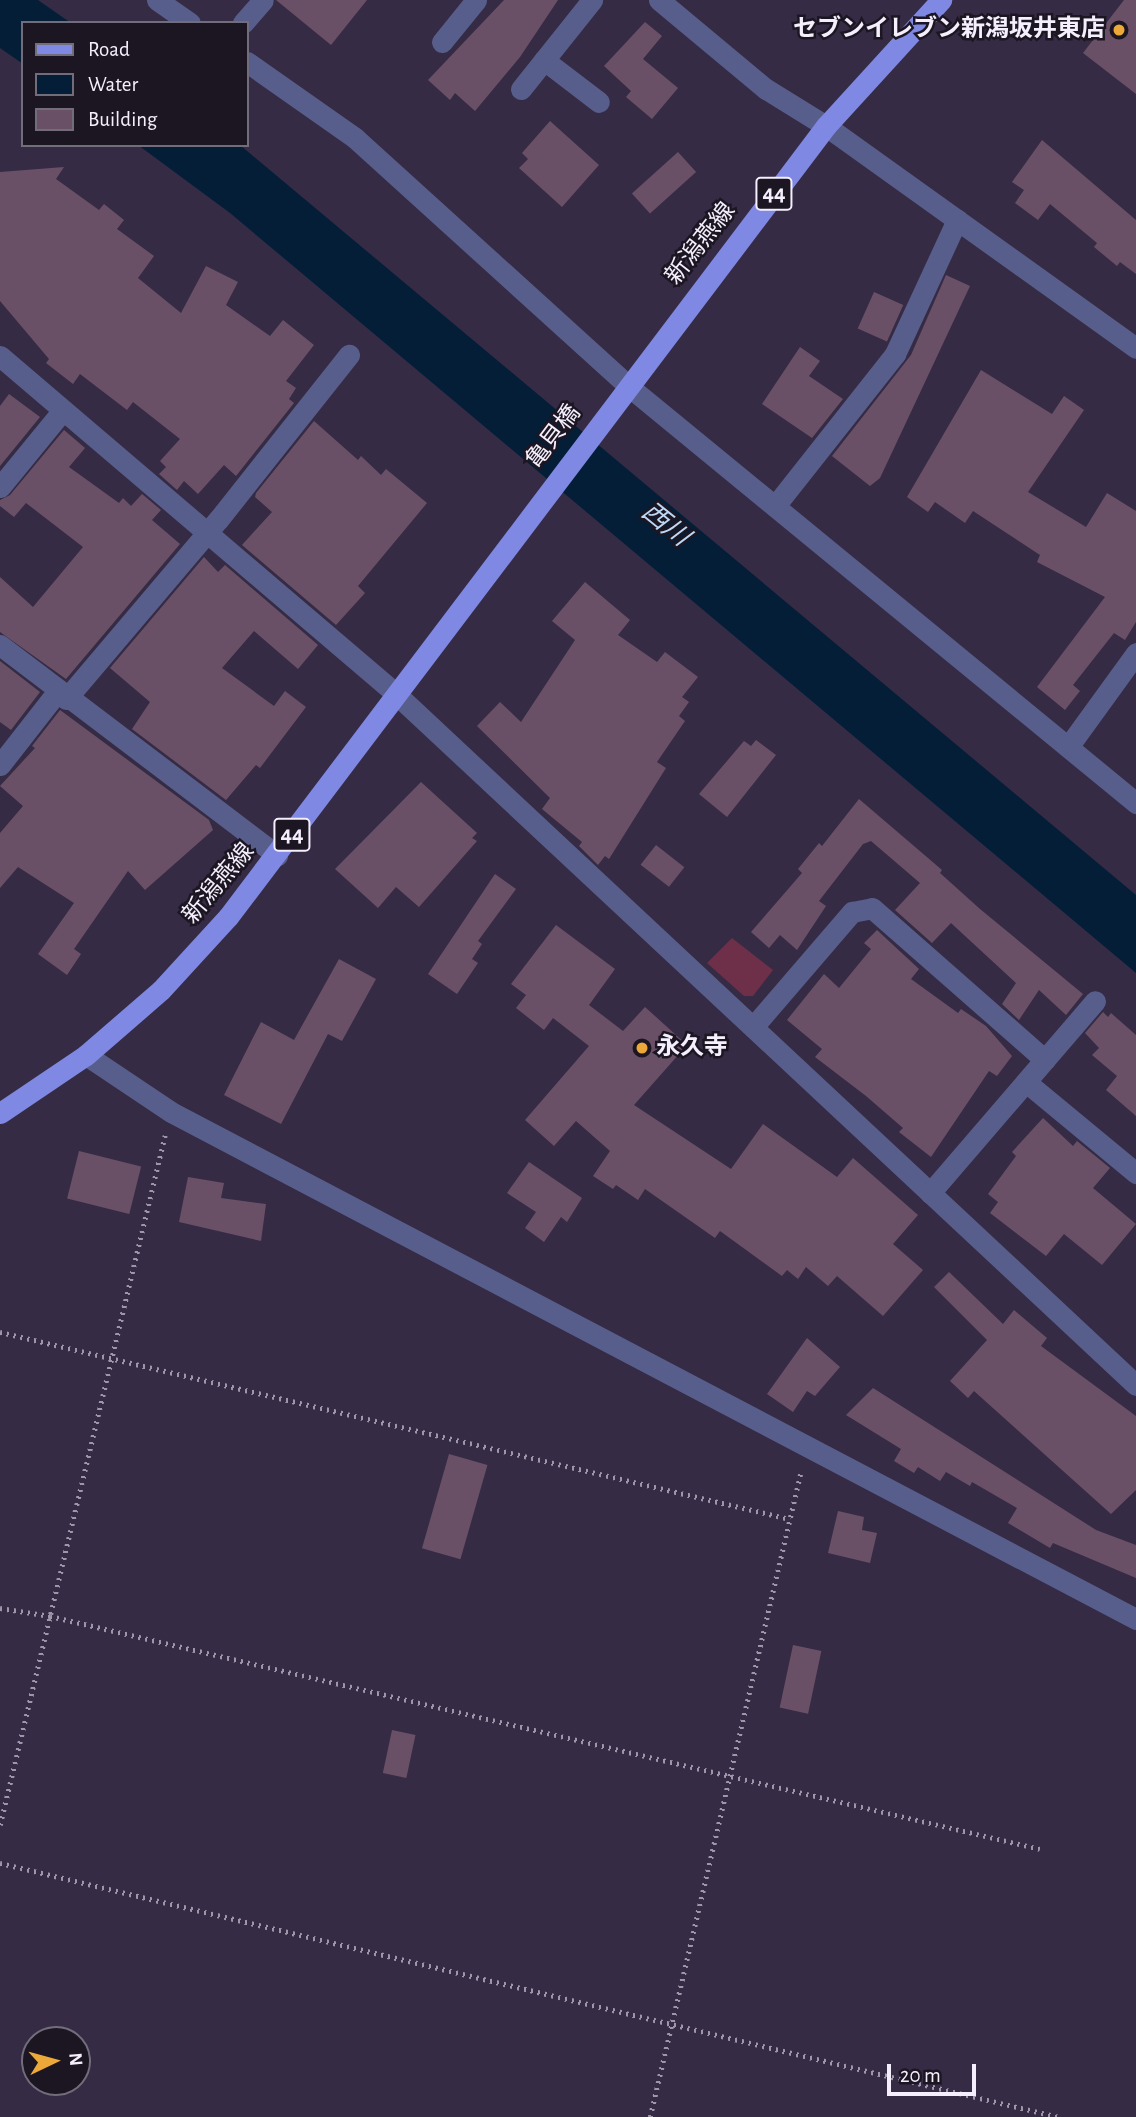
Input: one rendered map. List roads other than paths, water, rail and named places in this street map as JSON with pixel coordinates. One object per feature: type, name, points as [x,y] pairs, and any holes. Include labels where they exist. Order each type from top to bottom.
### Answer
[{"type":"main road","name":"新潟燕線","points":[[622,391],[826,126],[941,0]]},
{"type":"main road","name":"亀貝橋","points":[[533,509],[622,391]]},
{"type":"main road","name":"新潟燕線","points":[[0,1113],[86,1055],[161,990],[228,918],[533,509]]},
{"type":"street","points":[[157,0],[187,21]]},
{"type":"street","points":[[245,21],[263,0]]},
{"type":"street","points":[[442,42],[476,0]]},
{"type":"street","points":[[521,89],[592,0]]},
{"type":"street","points":[[659,0],[766,89],[826,126],[1136,348]]},
{"type":"street","points":[[544,60],[599,102]]},
{"type":"street","points":[[248,63],[355,138],[622,391],[775,506],[1136,803]]},
{"type":"street","points":[[775,506],[895,354],[957,220]]},
{"type":"street","points":[[0,765],[206,532],[349,355]]},
{"type":"street","points":[[0,356],[395,694],[1136,1385]]},
{"type":"street","points":[[0,487],[64,410]]},
{"type":"street","points":[[0,645],[61,696],[277,855]]},
{"type":"street","points":[[1068,747],[1136,653]]},
{"type":"street","points":[[753,1027],[852,912],[872,908],[1045,1060]]},
{"type":"street","points":[[930,1193],[1096,1001]]},
{"type":"street","points":[[86,1055],[171,1112],[812,1452],[1037,1564],[1136,1619]]},
{"type":"street","points":[[1026,1082],[1136,1173]]},
{"type":"water","points":[[0,0],[38,0],[68,21],[21,21],[21,63],[0,48]]},
{"type":"water","name":"西川","points":[[141,147],[242,147],[1136,895],[1136,973],[230,213]]},
{"type":"place","name":"セブンイレブン新潟坂井東店","points":[[1119,30]]},
{"type":"place","name":"永久寺","points":[[642,1048]]}]
